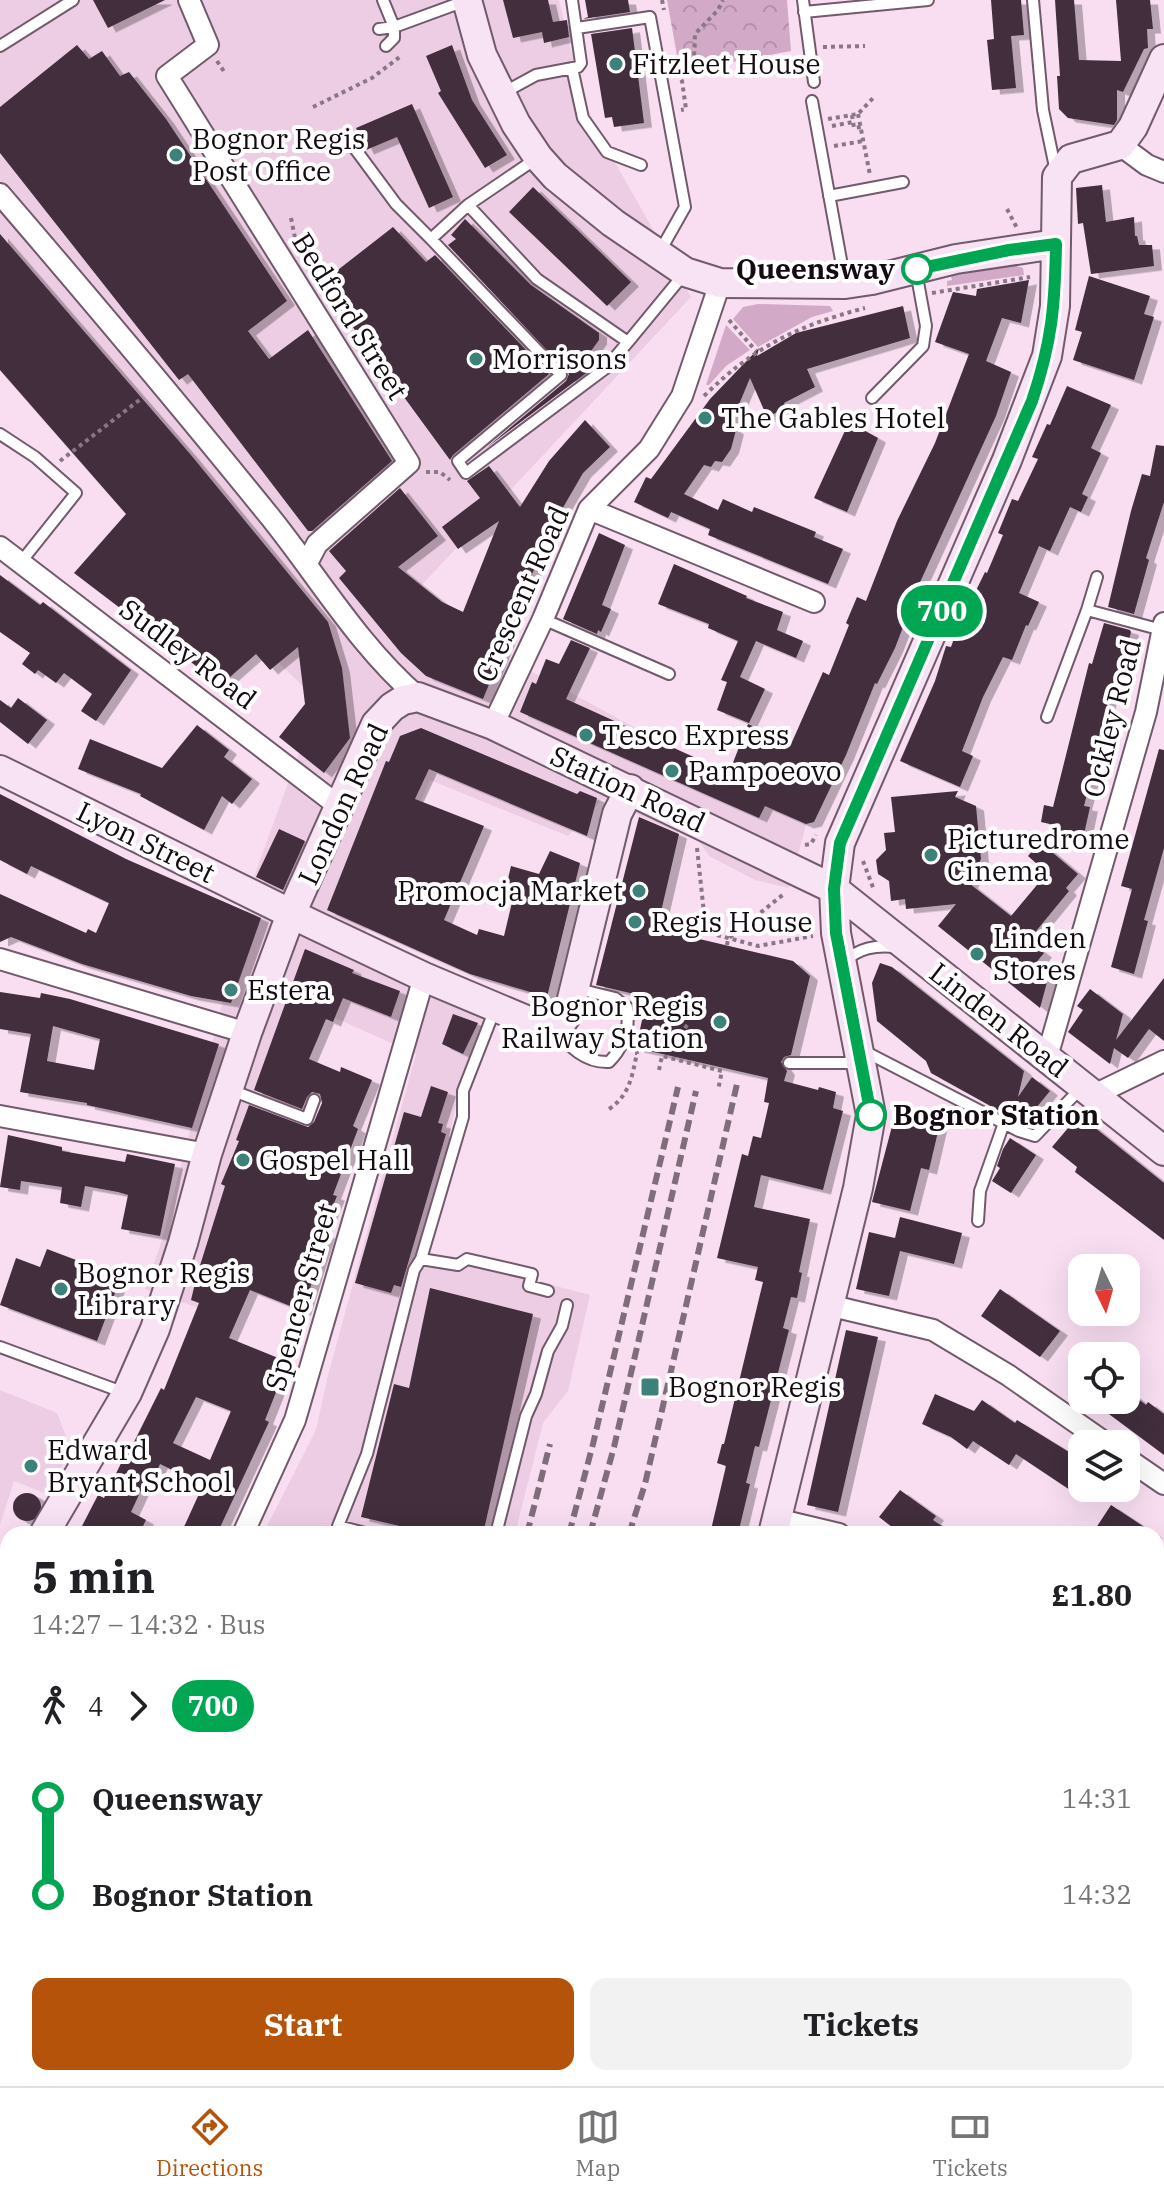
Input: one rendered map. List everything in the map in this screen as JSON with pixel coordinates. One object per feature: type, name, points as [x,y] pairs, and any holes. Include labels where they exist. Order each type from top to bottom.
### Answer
[{"type":"street","name":"Bedford Street","points":[[189,0],[208,45],[167,76],[409,463],[317,544],[307,563]]},
{"type":"street","points":[[467,0],[482,55],[516,124],[538,157],[566,185],[658,255],[717,292],[918,282],[969,257],[1056,244]]},
{"type":"street","points":[[774,1526],[858,1188],[871,1115],[836,933],[834,889],[840,843],[1051,361],[1057,177],[1071,159],[1120,145],[1133,127],[1164,59]]},
{"type":"street","points":[[1120,145],[1147,165],[1164,172]]},
{"type":"street","name":"London Road","points":[[0,194],[163,383],[307,563],[340,611],[418,697]]},
{"type":"street","name":"Crescent Road","points":[[493,725],[543,619],[589,509],[649,449],[682,396],[717,292]]},
{"type":"street","points":[[589,509],[814,602]]},
{"type":"street","name":"Sudley Road","points":[[0,547],[340,807]]},
{"type":"street","name":"Ockley Road","points":[[1047,1057],[1155,714],[1163,627]]},
{"type":"street","name":"London Road","points":[[49,1526],[127,1393],[155,1329],[207,1154],[291,914],[376,724],[392,707],[403,700],[418,697]]},
{"type":"street","name":"Station Road","points":[[418,697],[493,725],[834,889]]},
{"type":"street","name":"Lyon Street","points":[[0,770],[424,977],[535,1025],[555,1028]]},
{"type":"street","points":[[555,1028],[569,1011],[576,989],[617,814],[630,789]]},
{"type":"street","name":"Linden Road","points":[[834,889],[1164,1151]]},
{"type":"street","points":[[0,959],[247,1033]]},
{"type":"street","name":"Spencer Street","points":[[247,1526],[295,1420],[424,977]]},
{"type":"street","points":[[1088,1090],[1164,1061]]},
{"type":"street","points":[[0,1116],[207,1154]]},
{"type":"street","points":[[828,1305],[933,1330],[1008,1375],[1087,1430]]},
{"type":"street","points":[[1140,1468],[1164,1484]]},
{"type":"lane","points":[[0,46],[73,0]]},
{"type":"lane","points":[[383,0],[394,27],[394,38],[386,46]]},
{"type":"lane","points":[[379,29],[394,27],[467,0]]},
{"type":"lane","points":[[501,93],[536,75],[578,67],[581,63],[572,0]]},
{"type":"lane","points":[[803,0],[814,82]]},
{"type":"lane","points":[[804,12],[928,0]]},
{"type":"lane","points":[[1033,0],[1043,110],[1057,177]]},
{"type":"lane","points":[[577,28],[650,17],[685,207],[658,255]]},
{"type":"lane","points":[[572,68],[583,118],[607,152],[641,165]]},
{"type":"lane","points":[[812,101],[845,284]]},
{"type":"lane","points":[[353,146],[396,204],[561,375],[458,461],[466,473],[606,368],[685,272]]},
{"type":"lane","points":[[431,239],[468,205],[538,157]]},
{"type":"lane","points":[[829,196],[903,182]]},
{"type":"lane","points":[[468,205],[537,279],[628,342]]},
{"type":"lane","points":[[872,398],[923,346],[926,326],[918,282]]},
{"type":"lane","points":[[0,434],[76,493],[21,562]]},
{"type":"lane","points":[[1047,717],[1097,577]]},
{"type":"lane","points":[[1087,610],[1163,627]]},
{"type":"lane","points":[[543,619],[669,674]]},
{"type":"lane","points":[[841,965],[852,955],[876,945],[909,949]]},
{"type":"lane","points":[[555,1028],[570,1049],[602,1062],[609,1062],[621,1050],[629,1019],[627,1007],[615,998],[576,989]]},
{"type":"lane","points":[[338,1526],[367,1454],[414,1270],[421,1259],[463,1117],[463,1091],[496,1007]]},
{"type":"lane","points":[[789,1063],[859,1055],[1035,1136],[1088,1090]]},
{"type":"lane","points":[[229,1089],[307,1119],[314,1100]]},
{"type":"lane","points":[[978,1221],[980,1191],[1004,1123]]},
{"type":"lane","points":[[421,1259],[458,1265],[467,1259],[532,1274],[529,1286],[548,1291]]},
{"type":"lane","points":[[498,1526],[526,1416],[536,1394],[548,1351],[562,1326],[567,1305]]},
{"type":"lane","points":[[0,1347],[127,1393]]},
{"type":"path","points":[[673,63],[694,59],[695,34],[718,10],[723,0]]},
{"type":"path","points":[[809,48],[865,46]]},
{"type":"path","points":[[313,107],[372,78],[401,56]]},
{"type":"path","points":[[817,125],[855,115],[874,97]]},
{"type":"path","points":[[855,115],[854,128],[861,127]]},
{"type":"path","points":[[855,115],[861,127],[871,179],[879,177]]},
{"type":"path","points":[[817,125],[853,122]]},
{"type":"path","points":[[821,148],[863,141]]},
{"type":"path","points":[[1007,209],[1017,228]]},
{"type":"path","points":[[291,218],[296,243]]},
{"type":"path","points":[[918,282],[1032,277]]},
{"type":"path","points":[[717,292],[756,351]]},
{"type":"path","points":[[682,396],[703,397],[756,351],[815,321],[868,307]]},
{"type":"path","points":[[49,470],[142,398]]},
{"type":"path","points":[[805,845],[811,844],[816,834]]},
{"type":"path","points":[[696,845],[706,932],[728,942],[758,946],[819,935]]},
{"type":"path","points":[[861,854],[874,891]]},
{"type":"path","points":[[728,942],[783,897],[789,888]]},
{"type":"path","points":[[627,1011],[660,1008],[702,1038]]},
{"type":"path","points":[[609,1109],[620,1102],[629,1087],[637,1053],[621,1050]]},
{"type":"path","points":[[659,1070],[662,1056],[722,1071],[718,1090]]},
{"type":"shaded area","points":[[0,0],[559,0],[585,109],[691,297],[405,603],[807,821],[789,888],[755,880],[709,856],[697,838],[681,826],[678,833],[602,799],[568,836],[430,780],[356,956],[483,1019],[462,1075],[426,1252],[590,1295],[568,1391],[543,1423],[517,1526],[267,1526],[316,1430],[328,1375],[416,1054],[324,1013],[224,1317],[145,1289],[162,1240],[256,871],[318,701],[126,514],[0,371]]},
{"type":"shaded area","name":"Edward Bryant School","points":[[0,1390],[57,1413],[72,1452],[44,1493],[14,1481],[0,1525]]},
{"type":"green space","points":[[667,0],[787,0],[791,51],[680,72]]},
{"type":"green space","points":[[1013,265],[1023,268],[1024,275],[947,286],[947,281],[952,280],[951,276]]},
{"type":"green space","points":[[758,304],[830,306],[833,311],[812,317],[758,347],[733,319],[743,307]]},
{"type":"green space","points":[[726,325],[750,350],[726,366],[706,385]]},
{"type":"building","points":[[93,0],[165,0],[108,28]]},
{"type":"building","points":[[503,0],[548,0],[553,22],[567,20],[569,37],[544,43],[542,32],[513,38]]},
{"type":"building","points":[[585,0],[628,0],[630,12],[583,19],[588,17]]},
{"type":"building","points":[[991,0],[1021,0],[1024,35],[1011,36],[1016,88],[992,90],[987,40],[994,39]]},
{"type":"building","points":[[1055,0],[1074,0],[1079,60],[1121,61],[1116,0],[1150,0],[1153,29],[1147,29],[1148,48],[1144,49],[1123,92],[1117,90],[1117,120],[1114,125],[1068,118],[1059,109]]},
{"type":"building","name":"Fitzleet House","points":[[632,28],[644,123],[614,127],[612,117],[605,118],[591,34]]},
{"type":"building","points":[[77,45],[89,59],[102,51],[120,76],[129,72],[166,119],[287,301],[248,331],[269,359],[308,330],[392,461],[312,531],[308,531],[188,374],[179,380],[0,153],[0,107]]},
{"type":"building","points":[[452,45],[472,100],[507,155],[485,168],[438,93],[441,91],[426,56]]},
{"type":"building","points":[[412,104],[453,197],[429,208],[397,137],[366,150],[356,128]]},
{"type":"building","points":[[1102,185],[1106,222],[1134,217],[1135,236],[1139,245],[1152,245],[1154,266],[1091,274],[1083,223],[1078,224],[1076,188]]},
{"type":"building","points":[[533,187],[631,282],[607,306],[509,212]]},
{"type":"building","points":[[465,219],[531,285],[599,333],[599,340],[581,365],[589,371],[486,448],[566,381],[569,374],[448,245],[456,239],[451,235]]},
{"type":"building","name":"Morrisons","points":[[393,227],[426,262],[435,255],[549,374],[450,460],[333,300],[337,296],[325,280]]},
{"type":"building","points":[[0,234],[191,455],[328,622],[342,668],[350,738],[324,773],[279,737],[305,704],[298,647],[270,670],[256,654],[221,685],[74,573],[126,514],[0,370]]},
{"type":"building","points":[[1089,276],[1150,296],[1144,314],[1154,317],[1134,380],[1073,360],[1082,332],[1075,330]]},
{"type":"building","points":[[1029,280],[1021,323],[1002,318],[986,361],[1011,372],[996,416],[906,613],[895,648],[875,683],[814,822],[806,824],[765,806],[759,818],[520,712],[532,682],[536,684],[546,659],[559,664],[571,640],[590,648],[566,699],[729,773],[748,724],[792,742],[823,672],[829,675],[857,597],[866,601],[897,521],[935,443],[969,354],[935,342],[953,292],[976,296],[977,289]]},
{"type":"building","points":[[903,306],[910,338],[807,369],[815,387],[784,403],[786,408],[767,417],[750,378],[730,426],[736,430],[731,449],[722,462],[715,461],[711,467],[704,465],[684,494],[718,510],[723,499],[752,512],[754,507],[816,532],[814,537],[843,549],[828,584],[708,535],[710,529],[671,512],[668,518],[634,502],[646,477],[651,479],[710,399],[759,348],[757,356],[796,333]]},
{"type":"building","points":[[1067,386],[1111,405],[1091,448],[1101,453],[1082,494],[1088,497],[1081,512],[1070,507],[1050,551],[1039,546],[1019,593],[1039,602],[1012,660],[1003,657],[983,697],[962,751],[973,756],[960,787],[900,761],[935,681],[946,646],[951,647],[965,608],[987,573],[1003,535],[998,533],[1012,499],[1018,501],[1038,459],[1032,457]]},
{"type":"building","points":[[585,420],[610,447],[583,473],[557,518],[521,599],[483,699],[426,676],[401,653],[339,578],[346,571],[329,551],[400,488],[438,536],[398,567],[442,602],[463,612],[499,521],[458,549],[442,527],[480,498],[467,481],[489,466],[520,507],[549,461]]},
{"type":"building","points":[[849,422],[878,438],[847,512],[814,498]]},
{"type":"building","points":[[1156,445],[1164,446],[1164,502],[1146,558],[1149,560],[1134,614],[1108,607],[1131,511],[1142,474],[1150,476]]},
{"type":"building","points":[[599,533],[625,545],[602,605],[611,609],[601,632],[598,630],[597,634],[563,619]]},
{"type":"building","points":[[674,564],[783,612],[777,630],[803,641],[796,658],[756,641],[740,677],[765,689],[749,723],[717,710],[727,682],[721,680],[738,641],[708,628],[709,624],[658,604]]},
{"type":"building","points":[[0,575],[40,605],[43,602],[131,670],[96,721],[81,711],[92,694],[64,673],[56,683],[38,670],[35,674],[22,664],[30,653],[0,632]]},
{"type":"building","points":[[1104,623],[1131,632],[1120,674],[1116,673],[1094,754],[1097,755],[1084,806],[1090,807],[1083,839],[1048,832],[1054,825],[1041,822],[1044,805],[1053,807],[1089,663],[1092,664]]},
{"type":"building","points":[[18,698],[47,720],[28,744],[0,722],[0,700],[11,708]]},
{"type":"building","points":[[197,725],[229,750],[224,757],[252,779],[232,804],[222,796],[204,830],[141,794],[78,769],[90,739],[162,768]]},
{"type":"building","points":[[421,728],[577,794],[580,791],[597,798],[587,836],[429,769],[415,799],[484,826],[444,920],[477,935],[479,929],[504,936],[513,898],[504,896],[511,866],[539,874],[550,851],[580,863],[547,997],[470,974],[327,910],[386,761],[389,762],[400,736]]},
{"type":"building","points":[[1159,749],[1164,750],[1164,848],[1144,920],[1148,921],[1134,974],[1111,967],[1132,889],[1121,886]]},
{"type":"building","points":[[958,791],[955,797],[976,806],[981,859],[970,884],[1011,916],[1047,873],[1028,856],[1040,842],[1078,874],[1066,888],[1069,891],[1028,941],[1044,953],[1035,964],[1049,975],[1040,1008],[938,926],[956,904],[906,909],[905,899],[891,901],[889,881],[878,874],[876,860],[886,850],[884,833],[895,832],[891,797]]},
{"type":"building","points":[[0,794],[126,859],[261,918],[231,1003],[191,996],[82,964],[11,937],[0,942],[0,894],[86,933],[88,929],[96,933],[109,903],[31,866],[27,874],[0,860]]},
{"type":"building","points":[[639,817],[679,834],[657,929],[793,961],[810,976],[791,1055],[781,1062],[787,1071],[784,1081],[836,1092],[833,1108],[843,1111],[823,1190],[761,1175],[754,1207],[810,1219],[797,1298],[791,1297],[783,1328],[789,1330],[759,1447],[755,1446],[740,1526],[712,1526],[726,1466],[717,1463],[763,1282],[755,1280],[758,1267],[717,1258],[742,1154],[748,1156],[753,1136],[761,1138],[769,1103],[764,1102],[768,1078],[636,1048],[647,997],[596,985]]},
{"type":"building","points":[[279,829],[305,841],[283,890],[256,877]]},
{"type":"building","points":[[305,949],[354,970],[352,973],[400,991],[391,1017],[343,998],[333,1022],[326,1019],[309,1059],[340,1072],[341,1067],[372,1080],[353,1126],[358,1129],[333,1195],[337,1196],[322,1232],[327,1234],[303,1311],[250,1290],[229,1338],[288,1362],[265,1420],[269,1422],[221,1526],[184,1526],[203,1485],[160,1464],[150,1487],[144,1484],[131,1512],[146,1520],[143,1526],[82,1526],[98,1495],[104,1498],[161,1388],[164,1390],[199,1303],[191,1300],[197,1275],[225,1186],[221,1184],[239,1141],[236,1140],[249,1105],[308,1127],[314,1122],[322,1103],[320,1094],[312,1092],[302,1109],[254,1090]],"holes":[[[196,1397],[231,1411],[210,1460],[173,1443]]]},
{"type":"building","points":[[880,963],[892,967],[1024,1071],[1018,1097],[1032,1077],[1050,1091],[1023,1124],[931,1073],[926,1061],[877,1021],[872,983]]},
{"type":"building","points":[[1164,978],[1164,1041],[1149,1029],[1128,1058],[1114,1048],[1110,1064],[1068,1032],[1083,1010],[1077,1006],[1090,989],[1123,1014],[1116,1040]]},
{"type":"building","points":[[0,992],[40,998],[41,993],[219,1044],[192,1128],[87,1103],[20,1092],[31,1034],[0,1029]],"holes":[[[53,1026],[100,1039],[94,1070],[47,1061]]]},
{"type":"building","points":[[453,1014],[478,1023],[463,1054],[442,1044]]},
{"type":"building","points":[[431,1086],[448,1092],[438,1123],[443,1124],[441,1132],[446,1134],[401,1287],[394,1285],[391,1293],[355,1283],[404,1112],[421,1117]]},
{"type":"building","points":[[896,1111],[940,1123],[929,1170],[921,1168],[910,1211],[872,1202]]},
{"type":"building","points":[[1079,1115],[1164,1183],[1164,1240],[1075,1172],[1077,1167],[1052,1147]]},
{"type":"building","points":[[8,1135],[62,1147],[62,1151],[125,1162],[127,1154],[175,1164],[160,1236],[121,1229],[128,1195],[85,1186],[81,1207],[60,1203],[62,1187],[21,1181],[20,1190],[0,1187]]},
{"type":"building","points":[[1010,1138],[1036,1155],[1011,1193],[992,1181]]},
{"type":"building","points":[[900,1217],[962,1233],[954,1264],[900,1251],[889,1296],[856,1289],[869,1232],[895,1238]]},
{"type":"building","name":"Bognor Regis Library","points":[[47,1249],[121,1277],[97,1341],[0,1305],[16,1258],[40,1267]]},
{"type":"building","points":[[430,1288],[533,1314],[485,1526],[400,1526],[361,1517],[394,1384],[409,1388]]},
{"type":"building","points":[[1000,1289],[1060,1331],[1040,1357],[981,1316]]},
{"type":"building","points":[[846,1330],[878,1337],[838,1512],[807,1505]]},
{"type":"building","points":[[935,1394],[974,1411],[982,1400],[1015,1423],[1017,1420],[1068,1451],[1068,1489],[1016,1454],[1009,1465],[973,1441],[967,1449],[951,1437],[922,1424]]},
{"type":"building","points":[[1140,1400],[1146,1405],[1148,1402],[1164,1414],[1164,1455],[1140,1437],[1140,1430],[1130,1430],[1109,1414],[1140,1414]]},
{"type":"building","points":[[900,1490],[936,1516],[933,1520],[942,1526],[891,1526],[879,1517]]},
{"type":"building","points":[[27,1493],[37,1497],[41,1507],[37,1517],[27,1521],[17,1517],[13,1507],[17,1497]]},
{"type":"building","points":[[1111,1505],[1143,1526],[1097,1526]]},
{"type":"railway","points":[[632,1526],[645,1484],[737,1084]]},
{"type":"railway","points":[[571,1526],[678,1087]]},
{"type":"railway","points":[[592,1526],[614,1447],[696,1091]]},
{"type":"railway","points":[[529,1526],[550,1444]]},
{"type":"bus line","name":"700","points":[[871,1115],[836,933],[834,889],[840,843],[1032,401],[1047,356],[1055,306],[1056,244],[956,259],[917,269]]},
{"type":"place","name":"Fitzleet House","points":[[616,64]]},
{"type":"place","name":"Bognor Regis Post Office","points":[[176,155]]},
{"type":"place","name":"Queensway","points":[[917,269]]},
{"type":"place","name":"Morrisons","points":[[476,359]]},
{"type":"place","name":"The Gables Hotel","points":[[705,418]]},
{"type":"place","name":"Tesco Express","points":[[586,735]]},
{"type":"place","name":"Pampoeovo","points":[[672,771]]},
{"type":"place","name":"Picturedrome Cinema","points":[[931,855]]},
{"type":"place","name":"Promocja Market","points":[[639,891]]},
{"type":"place","name":"Regis House","points":[[635,922]]},
{"type":"place","name":"Linden Stores","points":[[977,954]]},
{"type":"place","name":"Estera","points":[[231,990]]},
{"type":"place","name":"Bognor Regis Railway Station","points":[[720,1022]]},
{"type":"place","name":"Bognor Station","points":[[871,1115]]},
{"type":"place","name":"Gospel Hall","points":[[243,1160]]},
{"type":"place","name":"Bognor Regis Library","points":[[61,1289]]},
{"type":"place","name":"Bognor Regis","points":[[650,1387]]},
{"type":"place","name":"Edward Bryant School","points":[[31,1466]]}]
